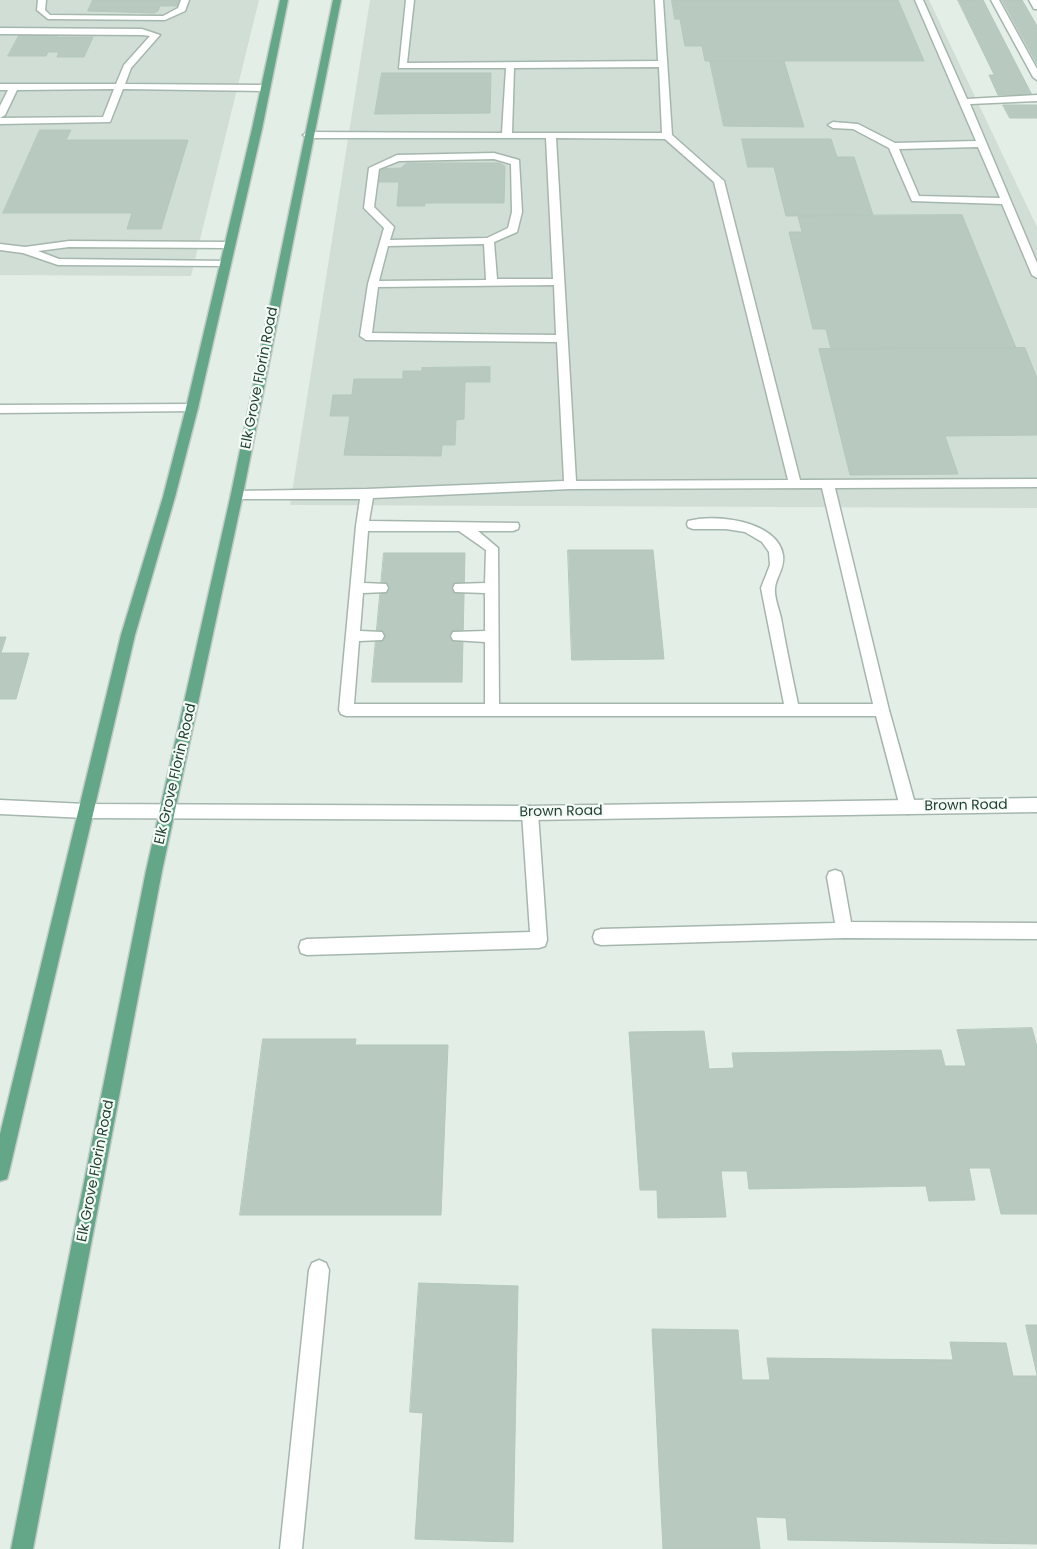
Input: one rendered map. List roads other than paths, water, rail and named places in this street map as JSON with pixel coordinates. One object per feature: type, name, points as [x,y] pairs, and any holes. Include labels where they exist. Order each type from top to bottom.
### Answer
[{"type":"main road","points":[[0,1172],[128,636],[169,497],[192,408],[284,0]]},
{"type":"main road","name":"Elk Grove Florin Road","points":[[22,1549],[154,871],[237,494],[308,135],[337,0]]},
{"type":"street","points":[[42,0],[41,10],[48,17],[165,18],[182,9],[185,0]]},
{"type":"street","points":[[410,0],[402,66],[663,64]]},
{"type":"street","points":[[659,0],[666,136]]},
{"type":"street","points":[[919,0],[1037,275]]},
{"type":"street","points":[[995,0],[1037,77]]},
{"type":"street","points":[[1033,0],[1037,7]]},
{"type":"street","points":[[0,31],[142,32],[156,35],[127,67],[106,120],[0,121]]},
{"type":"street","points":[[507,135],[510,65]]},
{"type":"street","points":[[0,87],[265,88]]},
{"type":"street","points":[[0,115],[14,87]]},
{"type":"street","points":[[964,102],[1037,98]]},
{"type":"street","points":[[833,125],[855,126],[893,146],[982,144]]},
{"type":"street","points":[[308,135],[666,136],[719,181],[795,484]]},
{"type":"street","points":[[552,136],[570,485]]},
{"type":"street","points":[[893,146],[915,199],[1006,201]]},
{"type":"street","points":[[384,242],[489,241],[513,230],[517,212],[516,162],[494,156],[396,158],[374,168],[369,208],[389,227],[384,242],[373,284],[366,336],[562,338]]},
{"type":"street","points":[[489,241],[492,283]]},
{"type":"street","points":[[25,250],[69,244],[230,245]]},
{"type":"street","points":[[0,247],[25,250],[58,262],[225,263]]},
{"type":"street","points":[[373,284],[559,282]]},
{"type":"street","points":[[0,409],[192,408]]},
{"type":"street","points":[[237,494],[367,494],[570,485],[1037,483]]},
{"type":"street","points":[[827,484],[882,710],[908,807]]},
{"type":"street","points":[[367,494],[362,526],[346,710],[882,710]]},
{"type":"street","points":[[693,524],[738,526],[757,532],[770,541],[778,555],[768,588],[792,710]]},
{"type":"street","points":[[362,526],[513,526]]},
{"type":"street","points":[[462,526],[492,548],[492,710]]},
{"type":"street","points":[[357,588],[381,588]]},
{"type":"street","points":[[460,588],[492,588]]},
{"type":"street","points":[[352,636],[377,636]]},
{"type":"street","points":[[458,636],[492,637]]},
{"type":"street","name":"Brown Road","points":[[0,807],[86,811],[530,813],[1037,805]]},
{"type":"street","points":[[307,947],[540,940],[530,813]]},
{"type":"street","points":[[835,877],[844,930]]},
{"type":"street","points":[[601,937],[844,930],[1037,930]]},
{"type":"street","points":[[291,1549],[319,1270]]}]
